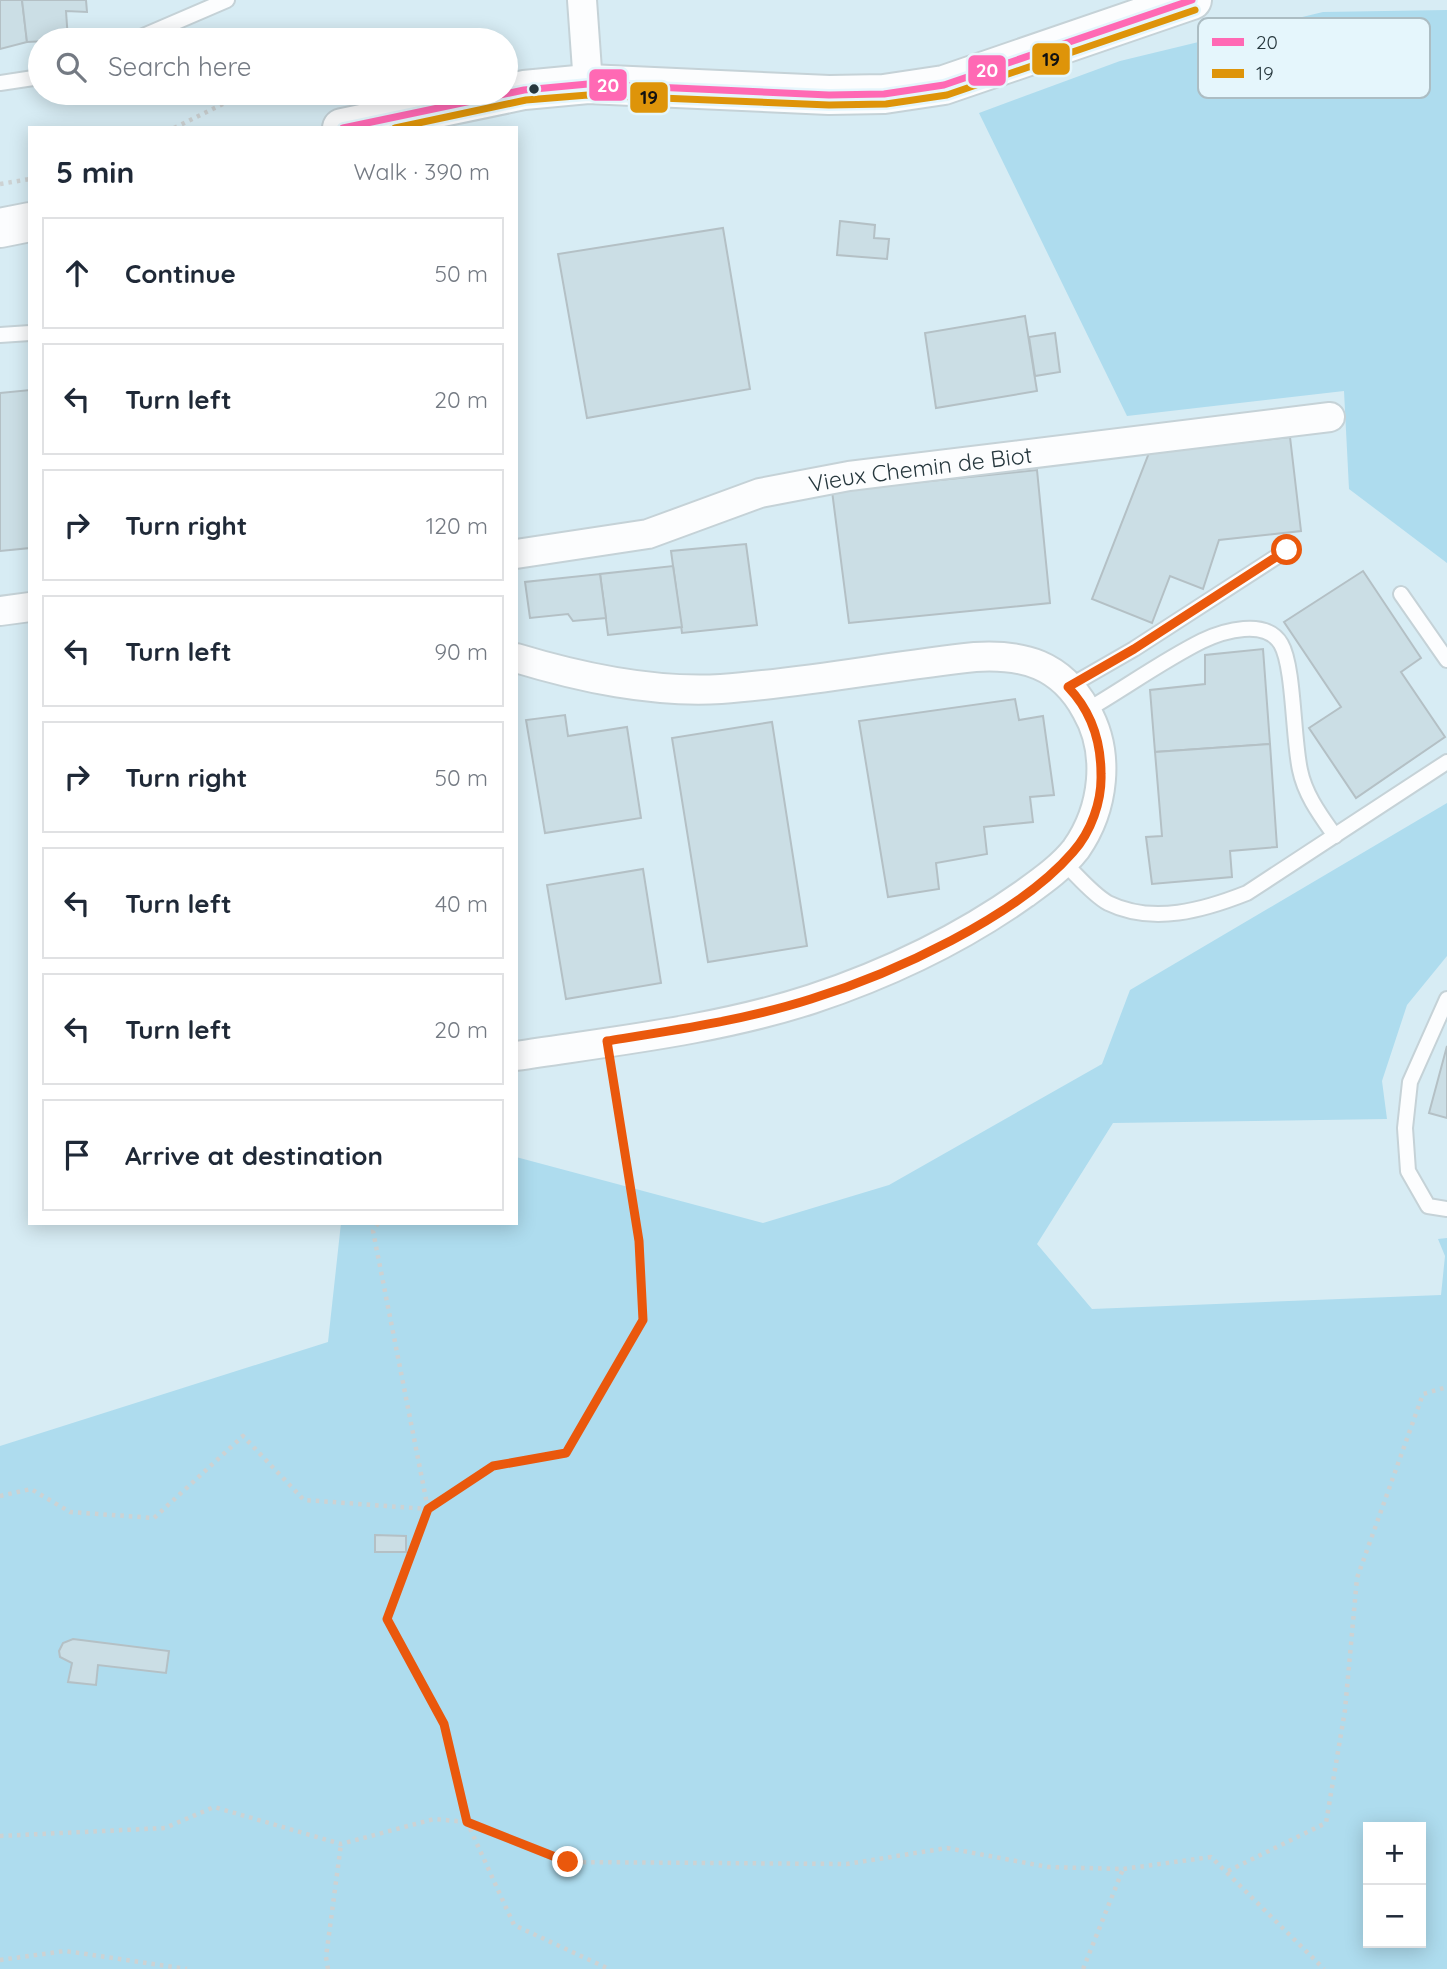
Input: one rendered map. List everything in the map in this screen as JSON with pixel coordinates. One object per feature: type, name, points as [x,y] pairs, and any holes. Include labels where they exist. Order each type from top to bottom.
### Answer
[{"type":"main road","points":[[518,91],[589,84],[829,95],[884,94],[944,85],[1192,0]]},
{"type":"main road","points":[[352,126],[452,105]]},
{"type":"main road","points":[[0,228],[28,222]]},
{"type":"street","points":[[582,0],[589,84]]},
{"type":"street","name":"Vieux Chemin de Biot","points":[[518,554],[648,534],[760,493],[849,476],[1331,417]]},
{"type":"street","points":[[0,611],[28,607]]},
{"type":"street","points":[[518,659],[593,679],[654,687],[719,689],[1002,655],[1028,659],[1051,671],[1087,710],[1101,759],[1099,800],[1089,827],[1074,851],[993,916],[940,946],[883,972],[811,999],[747,1017],[518,1056]]},
{"type":"lane","points":[[162,28],[227,0]]},
{"type":"lane","points":[[0,83],[28,79]]},
{"type":"lane","points":[[0,335],[28,332]]},
{"type":"lane","points":[[1068,687],[1134,649],[1287,550]]},
{"type":"lane","points":[[1401,594],[1447,660]]},
{"type":"lane","points":[[1087,710],[1202,641],[1224,632],[1264,630],[1280,641],[1287,657],[1293,737],[1300,774],[1313,804],[1335,836]]},
{"type":"lane","points":[[1063,862],[1106,902],[1129,911],[1183,912],[1211,907],[1247,893],[1447,762]]},
{"type":"lane","points":[[1447,999],[1410,1082],[1405,1128],[1408,1171],[1429,1206],[1447,1209]]},
{"type":"path","points":[[178,126],[221,105]]},
{"type":"path","points":[[0,184],[28,179]]},
{"type":"path","points":[[0,1496],[32,1489],[70,1511],[154,1518],[243,1436],[304,1500],[428,1509],[493,1466],[566,1453],[643,1320],[639,1241],[607,1041]]},
{"type":"path","points":[[377,1225],[373,1231],[428,1509],[387,1619],[444,1724],[467,1822],[514,1925],[609,1969]]},
{"type":"path","points":[[1228,1871],[1326,1822],[1345,1710],[1357,1578],[1423,1394],[1447,1387]]},
{"type":"path","points":[[0,1836],[165,1828],[214,1807],[341,1844],[434,1819],[467,1822],[568,1862],[847,1864],[947,1848],[1048,1867],[1123,1869],[1210,1857],[1228,1871],[1324,1969]]},
{"type":"path","points":[[328,1969],[326,1957],[341,1844]]},
{"type":"path","points":[[1083,1969],[1123,1869]]},
{"type":"path","points":[[0,1959],[65,1951],[187,1969]]},
{"type":"shaded area","points":[[0,0],[1447,0],[1447,1969],[0,1969]]},
{"type":"shaded area","points":[[1447,10],[1447,563],[1349,489],[1344,391],[1127,416],[979,113],[1120,61],[1198,42],[1198,98],[1430,98],[1430,18],[1298,18],[1323,12]]},
{"type":"shaded area","points":[[1447,803],[1447,956],[1407,1005],[1382,1081],[1387,1119],[1113,1123],[1037,1244],[1092,1309],[1441,1295],[1445,1256],[1438,1239],[1447,1238],[1447,1969],[0,1969],[0,1446],[328,1342],[341,1225],[518,1225],[518,1158],[763,1223],[889,1185],[1102,1064],[1130,990]]},
{"type":"building","points":[[0,0],[22,0],[27,42],[0,49]]},
{"type":"building","points":[[22,0],[86,0],[87,12],[66,11],[67,28],[28,28],[27,42]]},
{"type":"building","points":[[840,221],[875,225],[874,238],[889,239],[887,259],[837,255]]},
{"type":"building","points":[[723,228],[750,389],[587,418],[558,254]]},
{"type":"building","points":[[1025,316],[1037,391],[936,408],[925,333]]},
{"type":"building","points":[[1055,333],[1060,372],[1035,376],[1029,337]]},
{"type":"building","points":[[28,390],[28,548],[0,551],[0,393]]},
{"type":"building","points":[[1290,437],[1301,531],[1219,540],[1203,589],[1170,576],[1152,623],[1092,599],[1149,453]]},
{"type":"building","points":[[1037,470],[1050,603],[849,623],[832,491]]},
{"type":"building","points":[[746,544],[757,625],[682,633],[671,551]]},
{"type":"building","points":[[673,566],[682,627],[608,635],[600,574]]},
{"type":"building","points":[[1363,571],[1421,658],[1401,672],[1445,737],[1356,798],[1309,728],[1341,707],[1284,622]]},
{"type":"building","points":[[600,574],[606,618],[573,621],[568,614],[530,618],[525,582]]},
{"type":"building","points":[[1263,649],[1270,744],[1155,752],[1150,690],[1205,684],[1205,655]]},
{"type":"building","points":[[1015,699],[1019,720],[1043,716],[1054,795],[1030,797],[1033,822],[984,827],[987,854],[936,863],[939,889],[888,897],[859,721]]},
{"type":"building","points":[[565,715],[568,736],[627,727],[641,818],[545,833],[526,720]]},
{"type":"building","points":[[772,722],[807,946],[708,962],[672,738]]},
{"type":"building","points":[[1270,744],[1277,847],[1230,851],[1232,877],[1152,884],[1146,837],[1162,836],[1155,752]]},
{"type":"building","points":[[643,869],[661,983],[566,999],[547,885]]},
{"type":"building","points":[[1447,1046],[1447,1118],[1429,1113]]},
{"type":"building","points":[[375,1535],[406,1536],[406,1552],[375,1552]]},
{"type":"building","points":[[73,1639],[169,1651],[166,1673],[98,1665],[96,1685],[68,1682],[72,1663],[60,1657],[59,1651],[63,1643]]},
{"type":"transit line","name":"20","points":[[518,91],[588,84],[829,95],[884,94],[944,85],[1192,0]]},
{"type":"transit line","name":"19","points":[[518,102],[588,95],[829,105],[886,104],[947,95],[1195,10]]},
{"type":"transit line","name":"20","points":[[353,126],[453,105]]},
{"type":"transit line","name":"19","points":[[404,126],[503,105]]},
{"type":"route","points":[[568,1862],[467,1822],[444,1724],[387,1619],[428,1509],[493,1466],[566,1453],[643,1320],[639,1241],[607,1041],[747,1017],[811,999],[883,972],[940,946],[993,916],[1051,874],[1074,851],[1089,827],[1099,800],[1101,759],[1093,725],[1087,710],[1068,687],[1134,649],[1287,550]]}]
